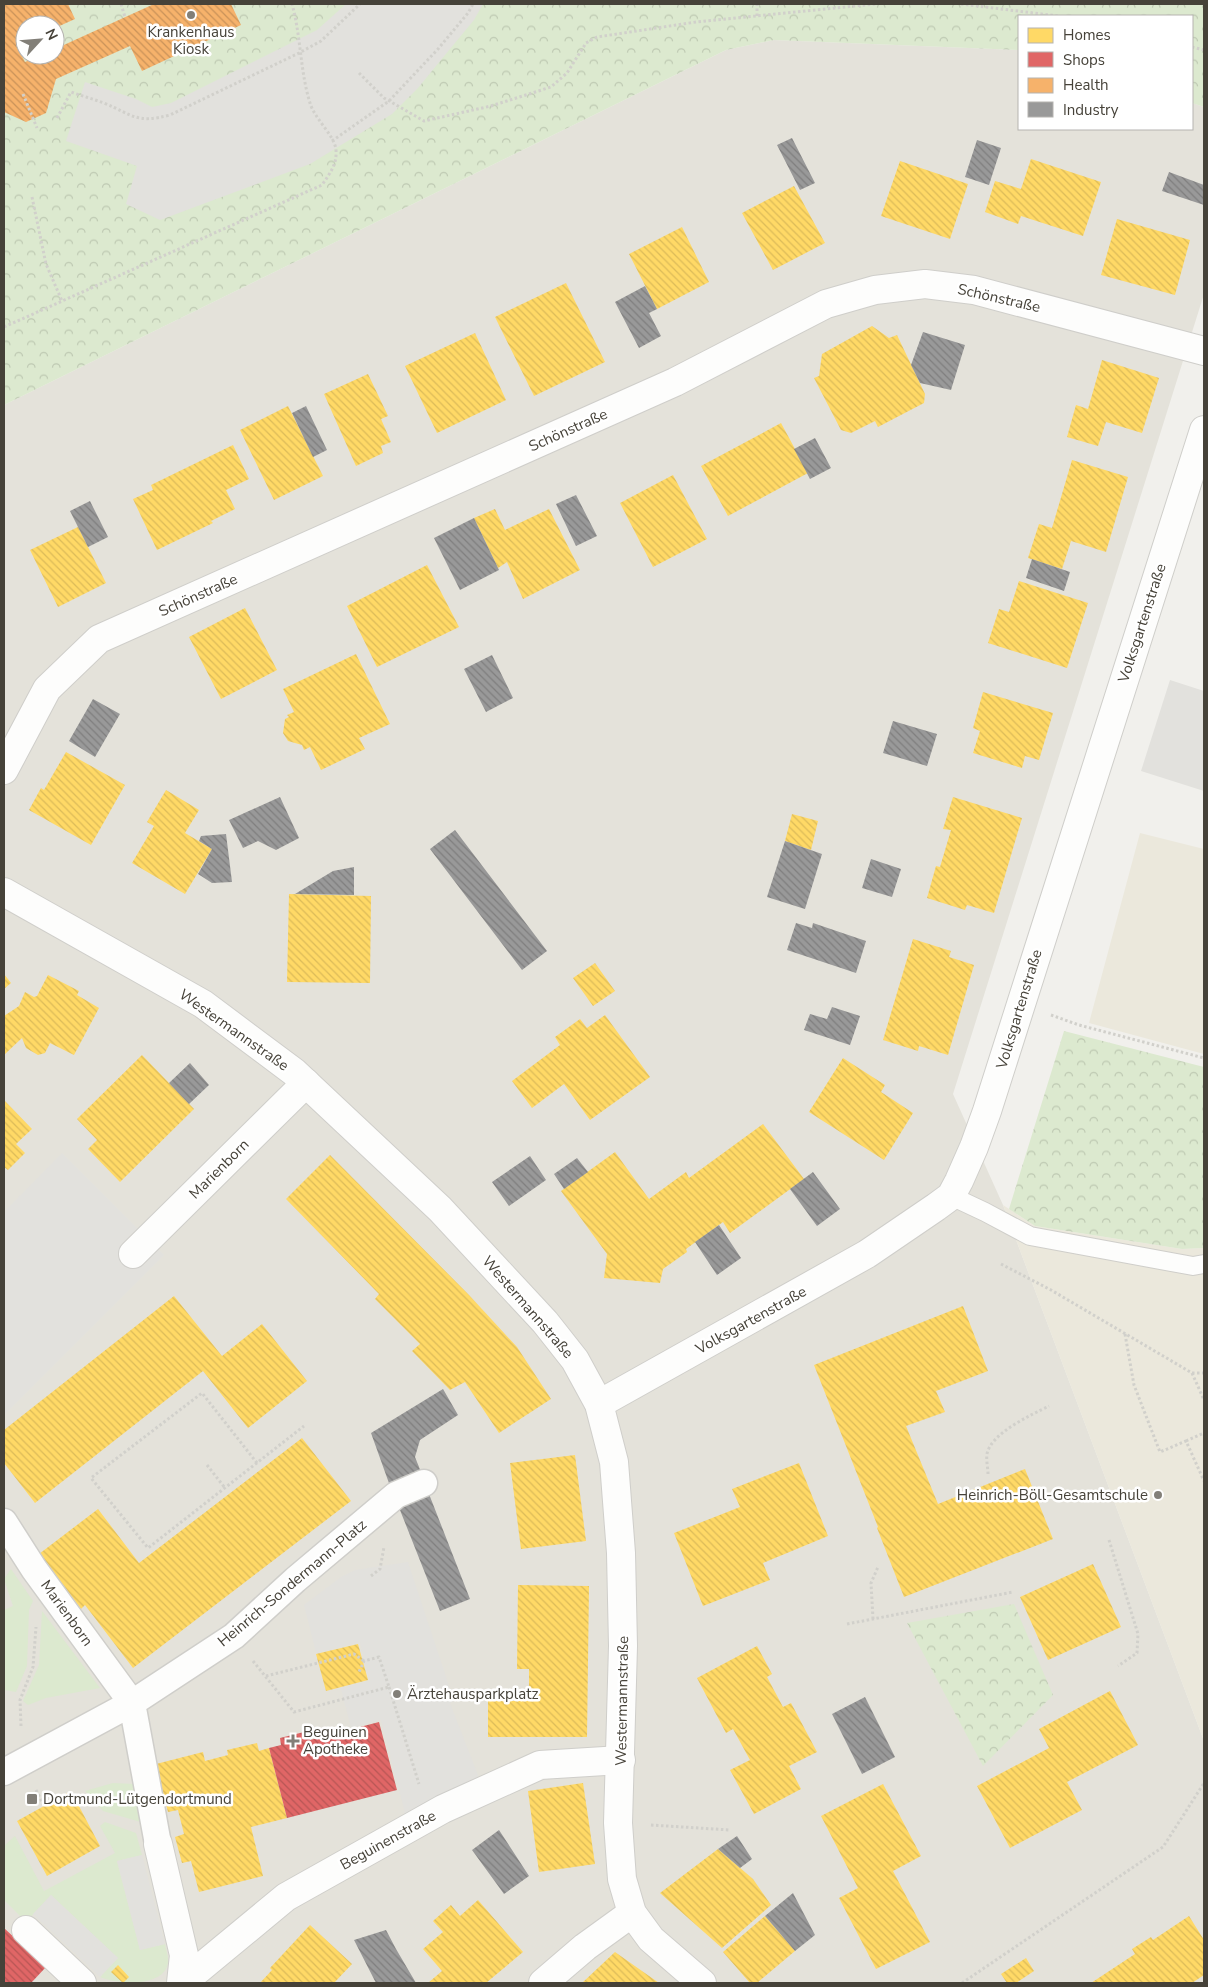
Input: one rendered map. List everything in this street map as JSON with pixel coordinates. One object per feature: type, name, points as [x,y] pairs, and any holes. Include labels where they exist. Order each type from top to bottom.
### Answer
[{"type":"street","name":"Schönstraße","points":[[4,770],[47,689],[99,639],[675,382],[826,304],[874,290],[925,284],[974,290],[1204,351]]},
{"type":"street","name":"Volksgartenstraße","points":[[600,1404],[868,1254],[950,1196],[974,1147],[1204,430]]},
{"type":"street","name":"Westermannstraße","points":[[4,892],[203,1004],[294,1072],[440,1209],[546,1322],[575,1360],[600,1404],[614,1462],[621,1553],[623,1646],[618,1823],[622,1879],[632,1914],[651,1939],[702,1983]]},
{"type":"street","name":"Marienborn","points":[[133,1254],[306,1083]]},
{"type":"street","name":"Heinrich-Sondermann-Platz","points":[[13,1767],[132,1703],[234,1636],[295,1580],[396,1495],[424,1483]]},
{"type":"street","name":"Marienborn","points":[[4,1522],[48,1587],[132,1703]]},
{"type":"street","name":"Beguinenstraße","points":[[132,1703],[158,1844],[184,1955],[182,1983]]},
{"type":"street","name":"Beguinenstraße","points":[[182,1983],[286,1897],[429,1817],[485,1789],[540,1765],[621,1760]]},
{"type":"street","points":[[543,1983],[585,1947],[632,1914]]},
{"type":"street","points":[[26,1930],[82,1983]]},
{"type":"lane","points":[[950,1196],[1030,1236],[1193,1266],[1204,1264]]},
{"type":"path","points":[[121,4],[125,17]]},
{"type":"path","points":[[4,327],[322,185],[336,164],[336,148],[310,105],[299,53],[298,26],[292,4]]},
{"type":"path","points":[[57,118],[71,92],[105,104],[129,116],[143,119],[170,115],[320,41],[360,4]]},
{"type":"path","points":[[332,141],[389,101],[438,49],[468,13],[473,4]]},
{"type":"path","points":[[757,4],[757,16]]},
{"type":"path","points":[[359,73],[384,98],[424,121],[491,106],[552,87],[567,73],[586,43],[597,37],[696,22],[876,4]]},
{"type":"path","points":[[961,4],[1050,15]]},
{"type":"path","points":[[23,94],[37,128]]},
{"type":"path","points":[[32,196],[46,264],[62,301]]},
{"type":"path","points":[[1020,1003],[1079,1025],[1204,1058]]},
{"type":"path","points":[[1001,1264],[1192,1373],[1204,1373]]},
{"type":"path","points":[[1125,1334],[1134,1385],[1160,1452],[1204,1433]]},
{"type":"path","points":[[1192,1373],[1204,1400]]},
{"type":"path","points":[[257,1463],[202,1393],[91,1478],[148,1548],[224,1488],[257,1463],[304,1426]]},
{"type":"path","points":[[988,1474],[987,1453],[1000,1434],[1049,1406]]},
{"type":"path","points":[[1186,1441],[1204,1481]]},
{"type":"path","points":[[207,1465],[224,1488]]},
{"type":"path","points":[[1109,1540],[1138,1634],[1137,1653],[1118,1666]]},
{"type":"path","points":[[873,1619],[871,1583],[878,1567]]},
{"type":"path","points":[[13,1767],[20,1700],[33,1668],[38,1607],[48,1587]]},
{"type":"path","points":[[847,1624],[1012,1592]]},
{"type":"path","points":[[234,1636],[294,1712],[389,1687]]},
{"type":"path","points":[[266,1676],[354,1654],[364,1661],[379,1657],[429,1817]]},
{"type":"path","points":[[359,1672],[364,1661]]},
{"type":"path","points":[[962,1983],[1163,1847],[1204,1783]]},
{"type":"path","points":[[618,1823],[730,1830]]},
{"type":"shaded area","points":[[346,4],[483,4],[474,20],[418,88],[392,114],[310,164],[160,220],[126,204],[137,166],[66,141],[85,82],[136,99],[152,107],[171,103],[317,30]]},
{"type":"shaded area","points":[[774,40],[1018,50],[1018,130],[1193,130],[1193,103],[1204,107],[1204,294],[953,1094],[1003,1205],[1204,1741],[1204,1983],[4,1983],[4,405],[726,50]]},
{"type":"shaded area","points":[[1170,680],[1204,691],[1204,791],[1141,771]]},
{"type":"shaded area","points":[[1140,833],[1204,849],[1204,1054],[1089,1023]]},
{"type":"shaded area","points":[[62,1153],[164,1255],[4,1415],[4,1212]]},
{"type":"shaded area","name":"Heinrich-Böll-Gesamtschule","points":[[1003,1205],[1035,1226],[1182,1249],[1204,1248],[1204,1741]]},
{"type":"shaded area","name":"Ärztehausparkplatz","points":[[408,1562],[454,1701],[450,1703],[481,1783],[406,1817],[381,1720],[351,1728],[341,1689],[369,1681],[360,1642],[316,1653],[304,1605],[341,1577],[355,1570]]},
{"type":"shaded area","points":[[142,1855],[165,1944],[140,1950],[117,1861]]},
{"type":"shaded area","points":[[51,1895],[118,1958],[100,1977],[33,1914]]},
{"type":"green space","points":[[4,4],[1204,4],[1204,107],[1193,103],[1193,15],[1018,15],[1018,50],[774,40],[726,50],[4,405]]},
{"type":"green space","points":[[1064,1031],[1204,1067],[1204,1248],[1182,1249],[1035,1226],[1009,1209]]},
{"type":"green space","points":[[11,1569],[33,1601],[29,1610],[27,1666],[16,1692],[4,1690],[4,1610],[13,1606],[4,1579]]},
{"type":"green space","points":[[1014,1604],[1053,1695],[983,1766],[907,1623]]},
{"type":"green space","points":[[42,1611],[100,1688],[46,1698],[28,1705],[23,1701],[39,1665]]},
{"type":"green space","points":[[113,1783],[135,1784],[144,1823],[103,1811],[85,1791]]},
{"type":"green space","points":[[105,1822],[136,1833],[142,1855],[117,1861],[140,1950],[165,1944],[168,1963],[165,1971],[150,1980],[118,1982],[100,1977],[118,1958],[51,1895],[26,1922],[4,1900],[4,1846],[15,1836],[44,1891],[115,1853],[100,1826]]},
{"type":"building: Homes","points":[[1031,159],[1101,182],[1083,236],[1021,216],[1018,224],[985,212],[995,181],[1021,189]]},
{"type":"building: Homes","points":[[900,161],[968,184],[950,239],[881,216]]},
{"type":"building: Homes","points":[[794,186],[825,243],[773,270],[742,213]]},
{"type":"building: Homes","points":[[1117,219],[1190,240],[1175,295],[1101,275]]},
{"type":"building: Homes","points":[[682,227],[709,282],[657,309],[629,254]]},
{"type":"building: Homes","points":[[566,283],[605,362],[534,396],[495,317]]},
{"type":"building: Homes","points":[[872,326],[889,338],[897,335],[925,394],[924,403],[878,427],[875,421],[851,433],[841,430],[814,378],[819,376],[822,354]]},
{"type":"building: Homes","points":[[475,333],[506,400],[437,433],[405,366]]},
{"type":"building: Homes","points":[[1102,360],[1159,378],[1142,433],[1106,422],[1098,446],[1067,437],[1076,405],[1088,409]]},
{"type":"building: Homes","points":[[368,374],[388,416],[381,419],[391,442],[381,446],[383,453],[356,466],[324,394]]},
{"type":"building: Homes","points":[[288,406],[323,476],[274,500],[240,430]]},
{"type":"building: Homes","points":[[781,423],[808,473],[728,516],[701,466]]},
{"type":"building: Homes","points":[[233,445],[249,479],[226,490],[235,509],[211,521],[213,523],[157,550],[133,499],[153,490],[151,485]]},
{"type":"building: Homes","points":[[1072,460],[1128,477],[1106,552],[1071,541],[1062,569],[1028,558],[1039,524],[1052,528]]},
{"type":"building: Homes","points":[[673,475],[707,539],[653,567],[620,503]]},
{"type":"building: Homes","points":[[495,509],[505,530],[549,509],[580,570],[523,599],[507,562],[498,568],[474,518]]},
{"type":"building: Homes","points":[[78,527],[106,583],[58,607],[30,550]]},
{"type":"building: Homes","points":[[427,565],[459,627],[377,667],[347,606]]},
{"type":"building: Homes","points":[[1019,581],[1088,603],[1067,668],[988,643],[999,609],[1009,612]]},
{"type":"building: Homes","points":[[245,608],[277,670],[221,699],[189,637]]},
{"type":"building: Homes","points":[[356,654],[390,724],[359,738],[365,749],[321,770],[310,747],[304,750],[302,745],[288,741],[283,733],[285,719],[289,717],[287,715],[294,712],[283,689]]},
{"type":"building: Homes","points":[[983,692],[1053,713],[1039,760],[1025,756],[1022,768],[973,753],[980,731],[973,728]]},
{"type":"building: Homes","points":[[66,752],[125,785],[91,845],[29,810],[41,788],[44,790]]},
{"type":"building: Homes","points":[[166,790],[199,810],[185,833],[212,849],[185,894],[132,863],[154,826],[147,822]]},
{"type":"building: Homes","points":[[953,797],[1022,818],[994,913],[967,905],[965,910],[927,898],[936,866],[940,867],[951,830],[943,829]]},
{"type":"building: Homes","points":[[792,814],[818,821],[811,850],[785,841]]},
{"type":"building: Homes","points":[[289,894],[371,896],[370,983],[287,982]]},
{"type":"building: Homes","points":[[913,939],[951,951],[949,957],[974,965],[948,1055],[919,1046],[918,1051],[883,1040]]},
{"type":"building: Homes","points":[[595,963],[615,991],[593,1006],[573,978]]},
{"type":"building: Homes","points":[[4,974],[11,983],[4,989]]},
{"type":"building: Homes","points":[[48,975],[79,991],[77,995],[99,1008],[74,1055],[50,1043],[45,1053],[38,1055],[26,1048],[22,1038],[4,1055],[4,1016],[19,1006],[25,992],[34,997],[37,996]]},
{"type":"building: Homes","points":[[605,1015],[650,1077],[590,1120],[564,1084],[532,1108],[512,1081],[560,1045],[555,1037],[580,1019],[587,1028]]},
{"type":"building: Homes","points":[[142,1055],[194,1109],[120,1182],[88,1149],[97,1140],[77,1119]]},
{"type":"building: Homes","points":[[843,1058],[885,1085],[881,1092],[913,1113],[884,1160],[809,1112]]},
{"type":"building: Homes","points":[[4,1100],[32,1129],[16,1144],[25,1153],[8,1170],[4,1167]]},
{"type":"building: Homes","points":[[763,1124],[804,1179],[730,1233],[723,1222],[686,1249],[687,1252],[663,1269],[660,1283],[604,1278],[607,1254],[561,1191],[615,1152],[649,1199],[686,1172],[689,1178]]},
{"type":"building: Homes","points":[[330,1155],[469,1295],[517,1347],[551,1399],[499,1433],[465,1382],[450,1390],[412,1351],[420,1344],[375,1299],[379,1294],[286,1199]]},
{"type":"building: Homes","points":[[174,1296],[222,1356],[262,1324],[307,1381],[248,1428],[203,1371],[35,1503],[4,1463],[4,1430]]},
{"type":"building: Homes","points":[[963,1306],[988,1371],[936,1391],[945,1412],[906,1426],[938,1504],[1025,1469],[1053,1539],[904,1597],[814,1365]]},
{"type":"building: Homes","points":[[302,1438],[351,1501],[133,1668],[85,1605],[81,1609],[39,1554],[98,1509],[139,1563]]},
{"type":"building: Homes","points":[[575,1455],[586,1541],[521,1549],[510,1463]]},
{"type":"building: Homes","points":[[799,1463],[828,1536],[763,1563],[770,1580],[703,1606],[674,1533],[740,1507],[732,1489]]},
{"type":"building: Homes","points":[[1093,1564],[1121,1627],[1048,1660],[1020,1597]]},
{"type":"building: Homes","points":[[518,1585],[589,1586],[587,1737],[488,1737],[488,1701],[529,1701],[529,1669],[517,1669]]},
{"type":"building: Homes","points":[[358,1644],[368,1680],[326,1691],[316,1654]]},
{"type":"building: Homes","points":[[757,1646],[772,1674],[767,1677],[783,1707],[791,1703],[817,1752],[789,1766],[801,1789],[754,1814],[730,1770],[750,1760],[733,1729],[726,1733],[697,1678]]},
{"type":"building: Homes","points":[[1110,1691],[1138,1745],[1067,1782],[1082,1810],[1010,1848],[977,1786],[1049,1748],[1039,1729]]},
{"type":"building: Homes","points":[[257,1743],[259,1751],[269,1748],[287,1818],[251,1827],[263,1876],[199,1892],[191,1861],[182,1863],[175,1837],[184,1834],[178,1810],[168,1812],[156,1764],[203,1752],[205,1761],[228,1755],[227,1750]]},
{"type":"building: Homes","points":[[583,1783],[595,1864],[539,1872],[528,1791]]},
{"type":"building: Homes","points":[[883,1784],[921,1856],[893,1871],[930,1942],[876,1969],[839,1898],[858,1888],[821,1816]]},
{"type":"building: Homes","points":[[71,1791],[100,1846],[47,1876],[17,1821]]},
{"type":"building: Homes","points":[[718,1849],[753,1879],[771,1905],[722,1948],[660,1893]]},
{"type":"building: Homes","points":[[478,1900],[523,1952],[486,1983],[428,1983],[442,1971],[423,1949],[443,1932],[433,1921],[451,1905],[460,1916]]},
{"type":"building: Homes","points":[[765,1916],[795,1951],[757,1983],[750,1983],[723,1952]]},
{"type":"building: Homes","points":[[1189,1916],[1204,1940],[1204,1975],[1192,1983],[1091,1983],[1135,1954],[1132,1949],[1151,1937],[1153,1940]]},
{"type":"building: Homes","points":[[310,1925],[352,1964],[334,1983],[260,1983],[272,1970],[270,1968]]},
{"type":"building: Homes","points":[[615,1952],[659,1983],[582,1983]]},
{"type":"building: Homes","points":[[1026,1958],[1034,1971],[1016,1983],[1007,1983],[1001,1974]]},
{"type":"building: Homes","points":[[118,1965],[129,1977],[123,1983],[111,1972]]},
{"type":"building: Shops","points":[[379,1722],[397,1790],[287,1818],[269,1748],[281,1745],[280,1738],[308,1731],[310,1740]]},
{"type":"building: Shops","points":[[4,1928],[46,1967],[31,1983],[4,1983]]},
{"type":"building: Health","points":[[4,4],[68,4],[75,19],[65,24],[65,15],[15,15],[15,65],[65,65],[65,44],[154,4],[231,4],[241,25],[142,71],[130,46],[56,79],[46,113],[26,122],[4,112]]},
{"type":"building: Industry","points":[[792,138],[815,183],[800,190],[777,145]]},
{"type":"building: Industry","points":[[977,140],[1001,148],[989,185],[965,177]]},
{"type":"building: Industry","points":[[1169,172],[1204,185],[1204,205],[1162,191]]},
{"type":"building: Industry","points":[[645,286],[657,309],[649,313],[661,336],[639,348],[615,302]]},
{"type":"building: Industry","points":[[923,332],[965,345],[951,390],[920,383],[911,365]]},
{"type":"building: Industry","points":[[306,406],[327,450],[313,457],[292,413]]},
{"type":"building: Industry","points":[[815,438],[831,468],[810,479],[794,449]]},
{"type":"building: Industry","points":[[576,495],[597,536],[576,546],[556,504]]},
{"type":"building: Industry","points":[[90,501],[108,537],[88,547],[70,511]]},
{"type":"building: Industry","points":[[474,518],[499,570],[460,590],[434,538]]},
{"type":"building: Industry","points":[[1032,559],[1070,572],[1064,591],[1026,578]]},
{"type":"building: Industry","points":[[492,655],[513,698],[486,712],[464,669]]},
{"type":"building: Industry","points":[[93,699],[120,714],[95,757],[69,741]]},
{"type":"building: Industry","points":[[893,721],[937,734],[927,766],[883,753]]},
{"type":"building: Industry","points":[[280,797],[299,838],[276,850],[258,841],[243,848],[229,820]]},
{"type":"building: Industry","points":[[455,830],[547,951],[522,970],[430,849]]},
{"type":"building: Industry","points":[[226,834],[232,882],[212,883],[198,874],[212,849],[199,841],[201,836]]},
{"type":"building: Industry","points":[[785,841],[822,854],[805,909],[767,897]]},
{"type":"building: Industry","points":[[871,859],[901,869],[892,897],[862,888]]},
{"type":"building: Industry","points":[[354,867],[354,895],[295,894],[333,871]]},
{"type":"building: Industry","points":[[796,923],[812,928],[813,923],[866,941],[856,973],[787,950]]},
{"type":"building: Industry","points":[[832,1007],[860,1016],[850,1045],[804,1030],[810,1014],[827,1019]]},
{"type":"building: Industry","points":[[190,1063],[209,1085],[189,1104],[169,1083]]},
{"type":"building: Industry","points":[[530,1156],[546,1180],[509,1206],[492,1182]]},
{"type":"building: Industry","points":[[577,1158],[588,1172],[564,1189],[554,1174]]},
{"type":"building: Industry","points":[[813,1172],[840,1209],[817,1226],[790,1189]]},
{"type":"building: Industry","points":[[719,1225],[741,1258],[717,1275],[695,1242]]},
{"type":"building: Industry","points":[[443,1389],[458,1415],[420,1440],[415,1457],[421,1472],[390,1486],[371,1433]]},
{"type":"building: Industry","points":[[429,1494],[470,1599],[440,1611],[398,1505]]},
{"type":"building: Industry","points":[[865,1697],[895,1757],[862,1774],[832,1714]]},
{"type":"building: Industry","points":[[499,1830],[529,1876],[504,1894],[472,1850]]},
{"type":"building: Industry","points":[[737,1836],[752,1859],[740,1868],[718,1849]]},
{"type":"building: Industry","points":[[793,1893],[815,1935],[795,1951],[765,1916]]},
{"type":"building: Industry","points":[[386,1930],[416,1983],[376,1983],[354,1940]]},
{"type":"place","name":"Krankenhaus Kiosk","points":[[191,15]]},
{"type":"place","name":"Heinrich-Böll-Gesamtschule","points":[[1158,1495]]},
{"type":"place","name":"Ärztehausparkplatz","points":[[397,1694]]},
{"type":"place","name":"Beguinen Apotheke","points":[[293,1741]]},
{"type":"place","name":"Dortmund-Lütgendortmund","points":[[32,1799]]}]
